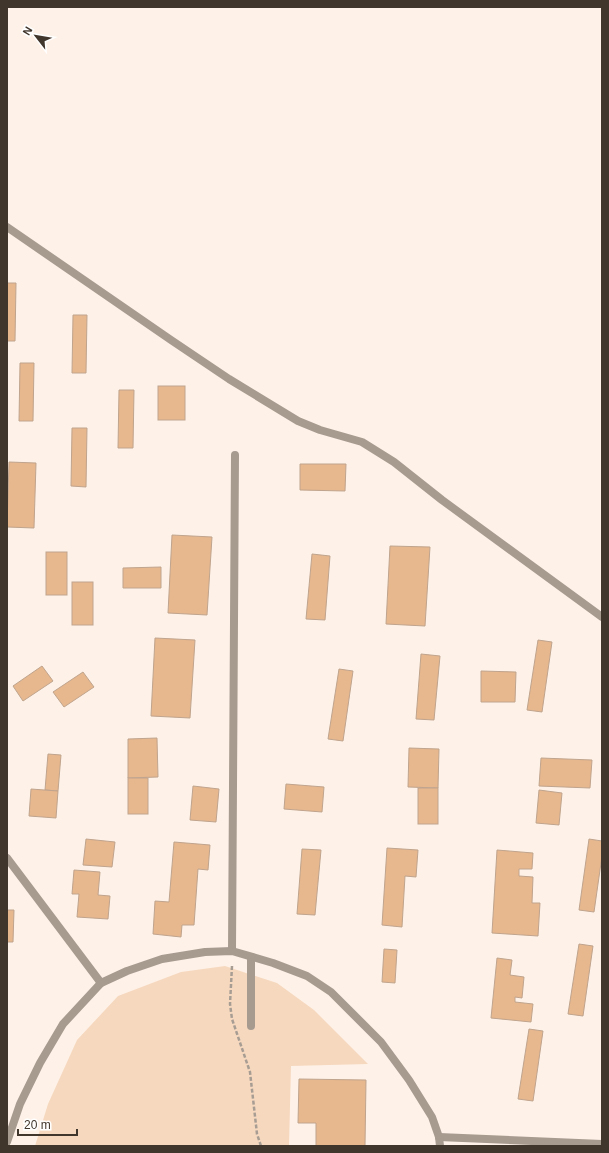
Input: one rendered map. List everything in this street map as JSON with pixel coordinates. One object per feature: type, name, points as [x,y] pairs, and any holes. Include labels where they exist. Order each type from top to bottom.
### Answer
[{"type":"street","points":[[7,227],[229,379],[292,417],[320,430],[362,442],[394,462],[442,500],[602,617]]},
{"type":"street","points":[[232,951],[235,454]]},
{"type":"street","points":[[7,858],[101,983]]},
{"type":"street","points":[[7,1142],[20,1104],[40,1063],[60,1030],[80,1005],[101,983],[127,971],[162,959],[205,952],[232,951],[273,963],[307,976],[331,992],[381,1042],[409,1080],[432,1117],[439,1137],[440,1146]]},
{"type":"street","points":[[251,957],[252,1026]]},
{"type":"street","points":[[439,1137],[602,1144]]},
{"type":"path","points":[[232,951],[230,1004],[232,1019],[239,1045],[250,1072],[257,1134],[262,1146]]},
{"type":"shaded area","points":[[225,966],[277,983],[314,1010],[368,1064],[291,1066],[289,1146],[35,1146],[48,1104],[77,1040],[118,996],[181,972]]},
{"type":"building","points":[[7,283],[16,283],[15,341],[7,341]]},
{"type":"building","points":[[73,315],[87,315],[86,373],[72,373]]},
{"type":"building","points":[[20,363],[34,363],[33,421],[19,421]]},
{"type":"building","points":[[158,386],[185,386],[185,420],[158,420]]},
{"type":"building","points":[[119,390],[134,390],[133,448],[118,448]]},
{"type":"building","points":[[72,428],[87,428],[86,487],[71,486]]},
{"type":"building","points":[[9,462],[36,463],[34,528],[7,527]]},
{"type":"building","points":[[300,464],[346,464],[345,491],[300,490]]},
{"type":"building","points":[[172,535],[212,537],[207,615],[168,613]]},
{"type":"building","points":[[390,546],[430,547],[425,626],[386,624]]},
{"type":"building","points":[[46,552],[67,552],[67,595],[46,595]]},
{"type":"building","points":[[312,554],[330,556],[325,620],[306,619]]},
{"type":"building","points":[[161,567],[161,588],[123,588],[123,568]]},
{"type":"building","points":[[72,582],[93,582],[93,625],[72,625]]},
{"type":"building","points":[[155,638],[195,640],[190,718],[151,716]]},
{"type":"building","points":[[538,640],[552,642],[542,712],[527,710]]},
{"type":"building","points":[[421,654],[440,656],[434,720],[416,719]]},
{"type":"building","points":[[42,666],[53,681],[23,701],[13,686]]},
{"type":"building","points":[[339,669],[353,671],[343,741],[328,739]]},
{"type":"building","points":[[481,671],[516,672],[515,702],[481,702]]},
{"type":"building","points":[[83,672],[94,687],[64,707],[53,692]]},
{"type":"building","points":[[157,738],[158,777],[128,778],[128,739]]},
{"type":"building","points":[[409,748],[439,749],[438,788],[408,787]]},
{"type":"building","points":[[48,754],[61,755],[58,791],[45,790]]},
{"type":"building","points":[[541,758],[592,760],[590,788],[539,786]]},
{"type":"building","points":[[128,778],[148,778],[148,814],[128,814]]},
{"type":"building","points":[[286,784],[324,787],[322,812],[284,809]]},
{"type":"building","points":[[193,786],[219,789],[216,822],[190,820]]},
{"type":"building","points":[[418,788],[438,788],[438,824],[418,824]]},
{"type":"building","points":[[31,789],[58,791],[56,818],[29,816]]},
{"type":"building","points":[[539,790],[562,793],[559,825],[536,823]]},
{"type":"building","points":[[86,839],[115,842],[112,867],[83,865]]},
{"type":"building","points":[[589,839],[602,841],[602,856],[594,912],[579,910]]},
{"type":"building","points":[[174,842],[210,845],[208,870],[198,869],[194,925],[182,925],[181,937],[153,934],[155,901],[169,902]]},
{"type":"building","points":[[387,848],[418,850],[416,877],[405,876],[402,927],[382,925]]},
{"type":"building","points":[[302,849],[321,850],[315,915],[297,914]]},
{"type":"building","points":[[497,850],[533,853],[532,869],[519,869],[519,876],[533,877],[532,903],[540,903],[538,936],[492,933]]},
{"type":"building","points":[[74,870],[100,872],[98,895],[110,896],[108,919],[77,917],[79,894],[72,894]]},
{"type":"building","points":[[7,910],[14,910],[13,942],[7,942]]},
{"type":"building","points":[[579,944],[593,946],[583,1016],[568,1014]]},
{"type":"building","points":[[384,949],[397,950],[395,983],[382,982]]},
{"type":"building","points":[[497,958],[512,960],[510,975],[524,977],[522,998],[515,997],[515,1002],[533,1004],[531,1022],[491,1018]]},
{"type":"building","points":[[529,1029],[543,1031],[533,1101],[518,1099]]},
{"type":"building","points":[[299,1079],[366,1080],[365,1146],[316,1146],[316,1123],[298,1123]]}]
